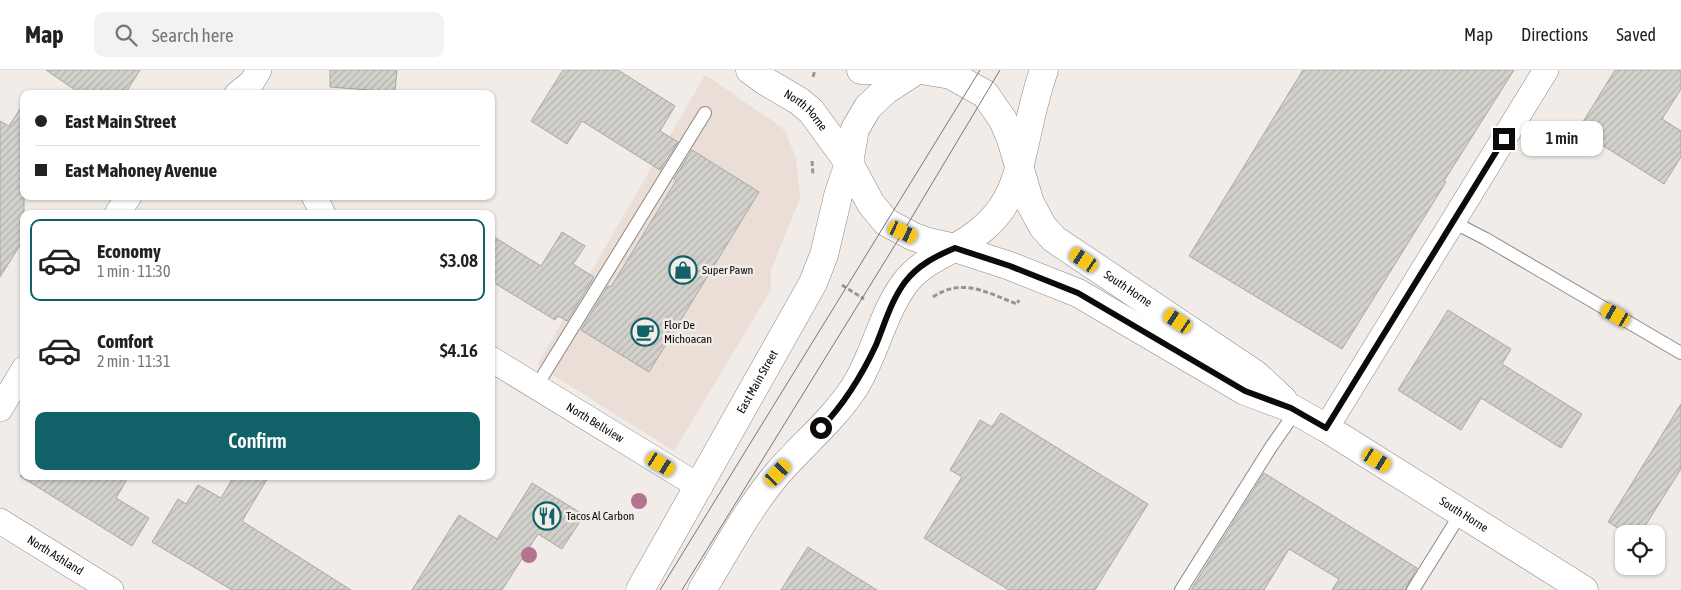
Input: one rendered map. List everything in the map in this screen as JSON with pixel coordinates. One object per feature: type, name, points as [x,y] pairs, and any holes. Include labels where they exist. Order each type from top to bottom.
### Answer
[{"type":"street","name":"North Horne","points":[[750,70],[799,101],[811,111],[849,163],[871,204],[886,222],[912,236],[955,248]]},
{"type":"street","points":[[861,70],[881,70]]},
{"type":"street","name":"East Main Street","points":[[640,590],[813,283],[824,255],[838,196],[849,163],[855,130],[868,107],[886,90],[918,70]]},
{"type":"street","name":"South Horne","points":[[922,70],[951,75],[985,94],[1003,120],[1020,164],[1030,203],[1043,227],[1054,239],[1256,374],[1294,409]]},
{"type":"street","points":[[702,590],[765,489],[833,415],[852,390],[876,344],[894,300],[906,281],[926,262],[976,235],[1006,201],[1016,182],[1044,70]]},
{"type":"street","points":[[1326,428],[1546,70]]},
{"type":"street","name":"South Horne","points":[[955,248],[1010,266],[1078,293],[1245,391],[1294,409],[1584,590]]},
{"type":"street","name":"North Bellview","points":[[495,361],[700,486]]},
{"type":"street","points":[[0,409],[20,376]]},
{"type":"street","name":"North Ashland","points":[[0,521],[111,590]]},
{"type":"lane","points":[[536,387],[705,113]]},
{"type":"lane","points":[[1453,222],[1486,239],[1681,353]]},
{"type":"lane","points":[[1181,590],[1294,409]]},
{"type":"lane","points":[[1413,590],[1461,514]]},
{"type":"path","points":[[812,156],[814,173],[812,182]]},
{"type":"path","points":[[839,282],[866,300]]},
{"type":"path","points":[[928,302],[946,289],[962,287],[978,289],[1017,304],[1021,295]]},
{"type":"shaded area","points":[[705,75],[785,131],[796,158],[800,198],[771,270],[771,290],[674,451],[537,365]]},
{"type":"building","points":[[46,70],[140,70],[128,90],[75,90]]},
{"type":"building","points":[[330,70],[397,70],[395,90],[330,87]]},
{"type":"building","points":[[563,70],[618,70],[675,106],[660,131],[678,142],[660,170],[582,121],[567,144],[531,121]]},
{"type":"building","points":[[1303,70],[1514,70],[1342,349],[1189,256]]},
{"type":"building","points":[[1615,70],[1681,70],[1681,89],[1662,119],[1681,131],[1681,157],[1664,184],[1578,130]]},
{"type":"building","points":[[20,109],[20,200],[24,200],[24,210],[20,210],[20,245],[0,277],[0,121],[9,126]]},
{"type":"building","points":[[692,150],[759,192],[649,372],[581,330],[608,286],[611,287],[676,181],[674,179]]},
{"type":"building","points":[[562,232],[585,246],[573,264],[594,277],[567,321],[558,316],[555,320],[495,283],[495,237],[541,266]]},
{"type":"building","points":[[1448,310],[1511,349],[1502,364],[1582,414],[1561,448],[1481,398],[1461,430],[1398,390]]},
{"type":"building","points":[[1681,404],[1681,469],[1646,525],[1615,526],[1608,522]]},
{"type":"building","points":[[1001,413],[1148,504],[1095,590],[1009,590],[924,538],[962,477],[950,470],[980,420],[992,427]]},
{"type":"building","points":[[1264,473],[1417,568],[1405,590],[1332,590],[1339,579],[1289,549],[1264,590],[1191,590]]},
{"type":"building","points":[[26,480],[127,480],[116,498],[149,518],[132,546]]},
{"type":"building","points":[[232,480],[267,480],[242,521],[351,590],[232,590],[152,542],[178,499],[186,504],[198,485],[221,498]]},
{"type":"building","points":[[532,483],[584,515],[562,549],[538,534],[502,590],[412,590],[459,515],[497,539]]},
{"type":"building","points":[[808,547],[877,590],[781,590]]},
{"type":"tram line","points":[[660,590],[980,70]]},
{"type":"tram line","points":[[682,590],[903,232],[1000,70]]},
{"type":"place","name":"Super Pawn","points":[[683,270]]},
{"type":"place","name":"Flor De Michoacan","points":[[645,332]]},
{"type":"place","name":"Tacos Al Carbon","points":[[547,516]]},
{"type":"route","points":[[821,428],[857,383],[894,300],[906,281],[926,262],[955,248],[1010,266],[1078,293],[1245,391],[1291,408],[1326,428],[1504,139]]}]
